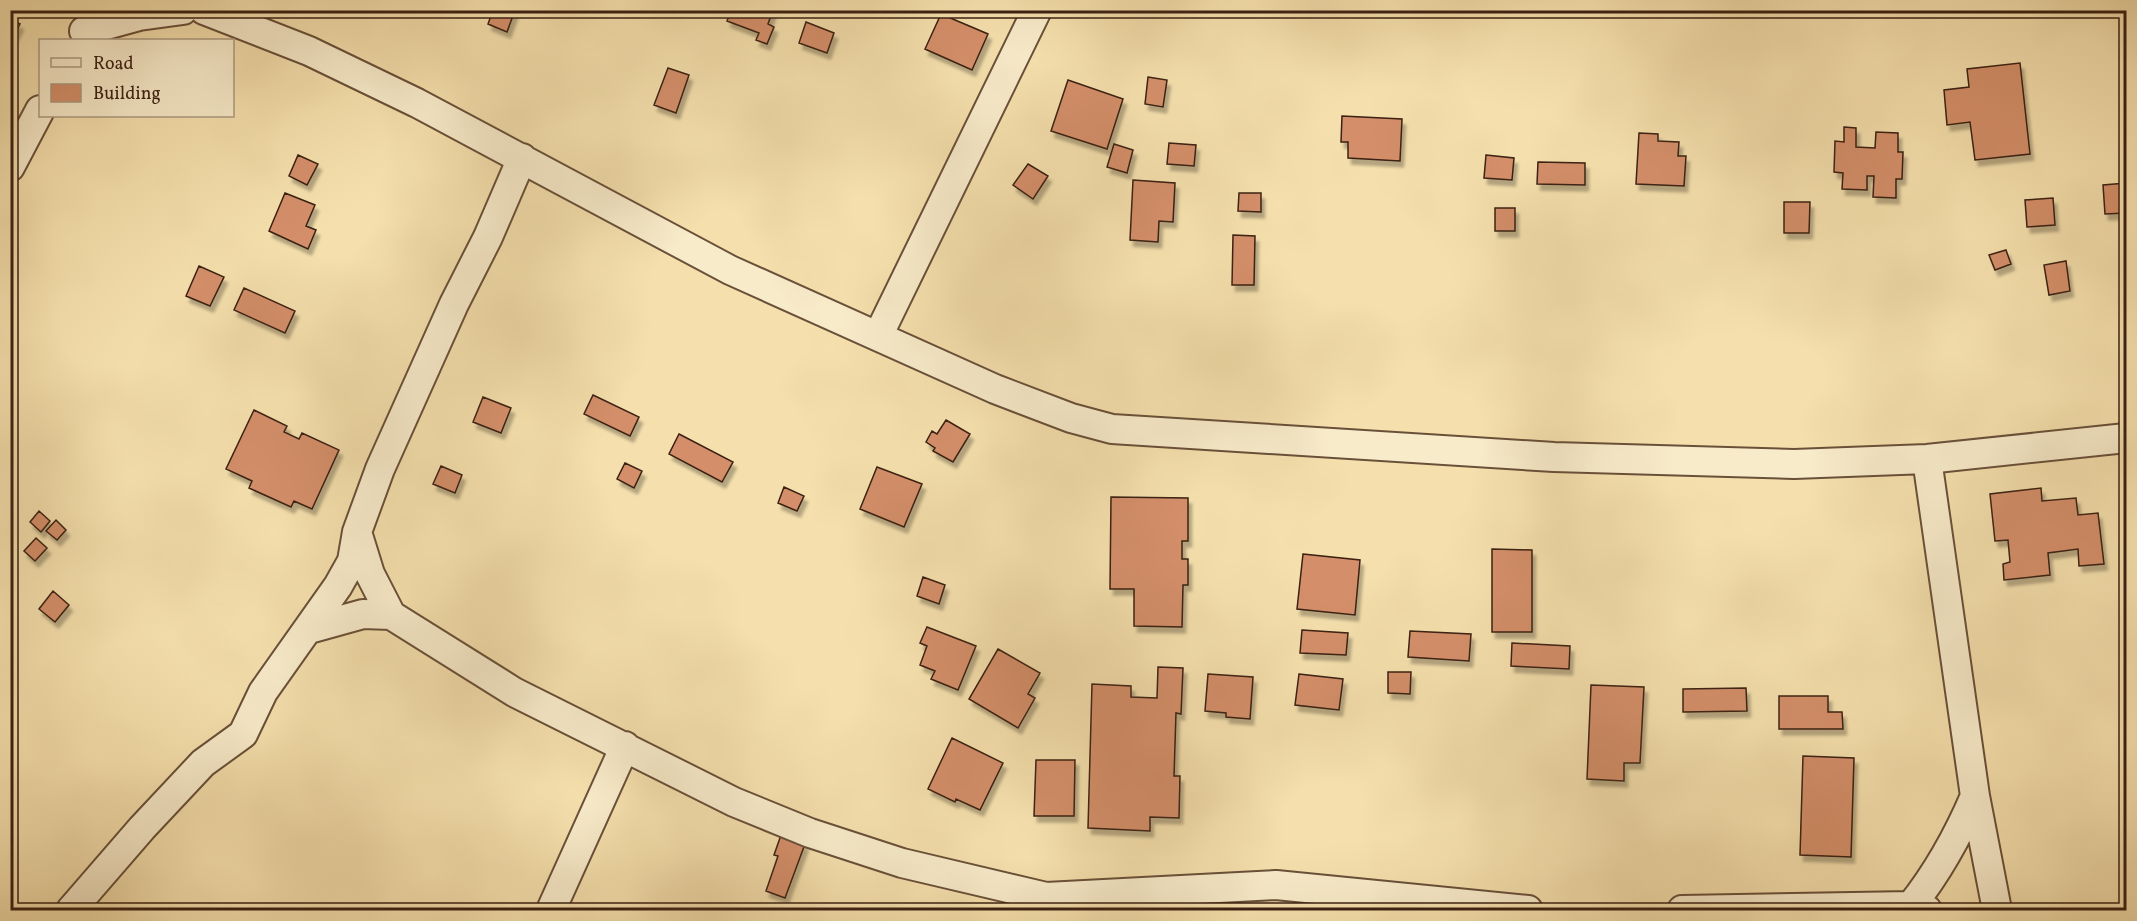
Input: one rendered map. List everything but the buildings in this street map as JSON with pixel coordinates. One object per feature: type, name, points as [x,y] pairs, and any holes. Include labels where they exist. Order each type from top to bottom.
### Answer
[{"type":"street","points":[[86,27],[183,10]]},
{"type":"street","points":[[204,10],[309,51],[417,103],[730,270],[994,389],[1071,418],[1112,429],[1554,457],[1794,464],[1927,459],[2127,438]]},
{"type":"street","points":[[878,336],[1037,10]]},
{"type":"street","points":[[10,167],[39,112]]},
{"type":"street","points":[[71,910],[142,828],[203,763],[243,734],[263,692],[338,586],[352,561],[357,532],[380,469],[454,304],[488,237],[522,158]]},
{"type":"street","points":[[1927,459],[1975,796],[1996,910]]},
{"type":"street","points":[[357,532],[370,574],[391,615]]},
{"type":"street","points":[[309,629],[363,614],[391,615],[514,692],[734,802],[810,833],[902,863],[1043,904],[1276,885],[1528,910]]},
{"type":"street","points":[[551,910],[624,746]]},
{"type":"street","points":[[1682,910],[1919,908],[1963,825],[1975,796]]}]
